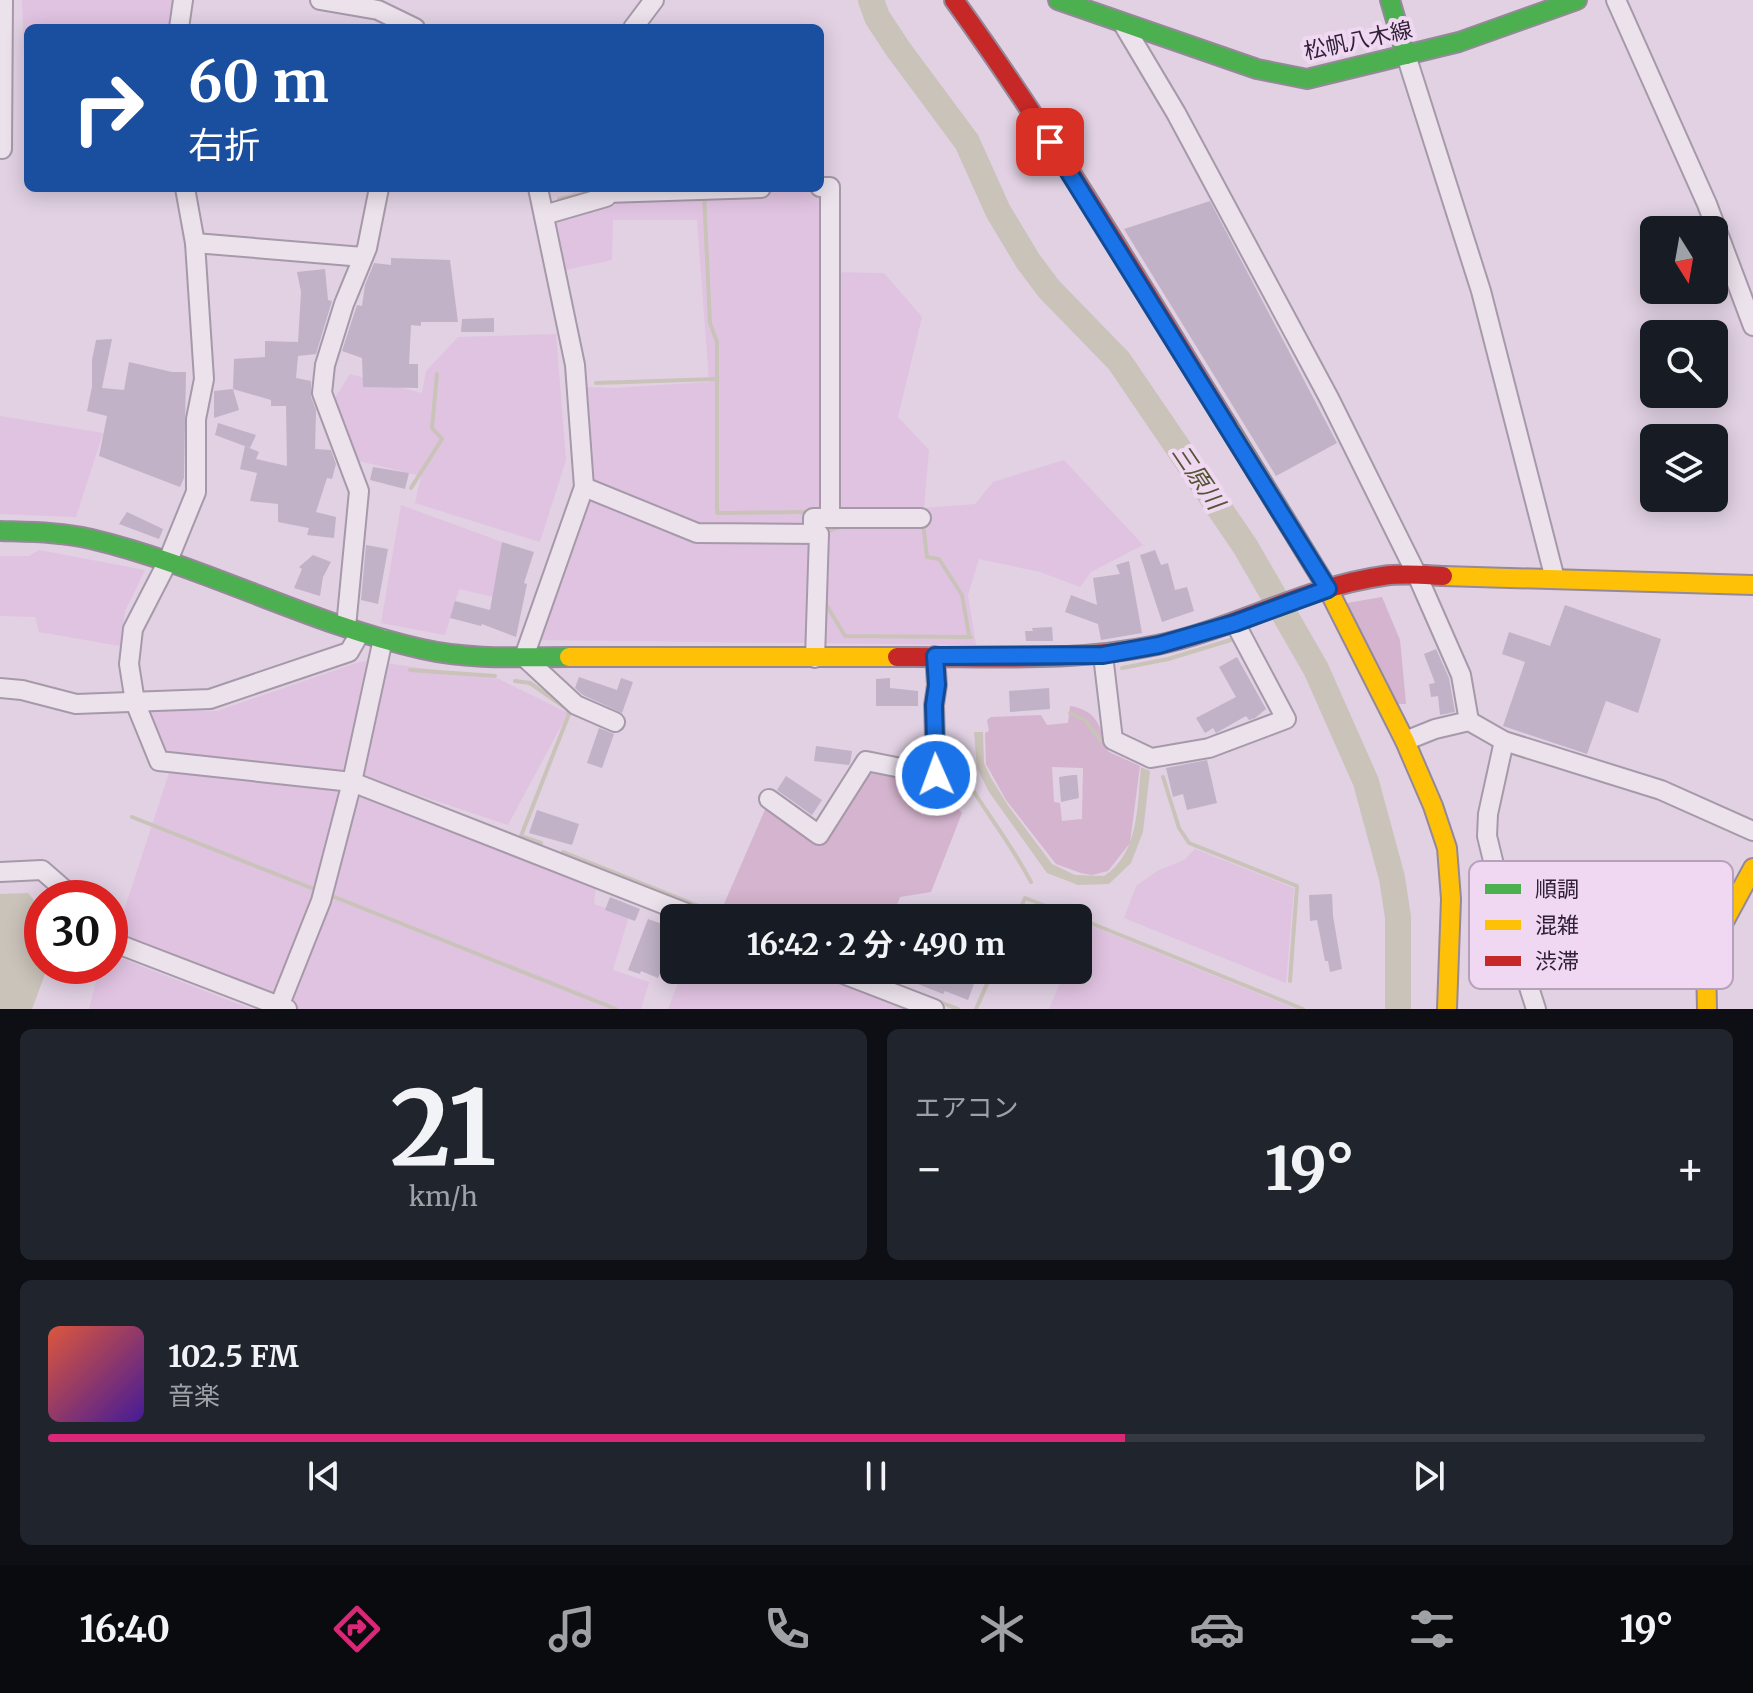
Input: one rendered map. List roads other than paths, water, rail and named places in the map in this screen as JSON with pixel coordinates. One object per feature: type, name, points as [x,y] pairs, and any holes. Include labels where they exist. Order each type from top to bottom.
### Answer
[{"type":"street","points":[[2,149],[3,0]]},
{"type":"street","points":[[180,24],[183,0]]},
{"type":"street","points":[[320,0],[379,13],[405,24]]},
{"type":"street","points":[[636,24],[654,0]]},
{"type":"street","points":[[954,0],[1006,72],[1110,234],[1328,589],[1405,741],[1447,848],[1451,899],[1447,1009]]},
{"type":"street","name":"松帆八木線","points":[[1058,0],[1257,69],[1307,79],[1459,42],[1577,0]]},
{"type":"street","points":[[1390,0],[1481,291],[1555,579]]},
{"type":"street","points":[[1616,0],[1707,204],[1753,326]]},
{"type":"street","points":[[1123,24],[1245,239],[1417,575],[1461,675],[1469,721]]},
{"type":"street","points":[[824,187],[830,187],[830,518]]},
{"type":"street","points":[[186,192],[195,243],[204,379],[196,419],[196,492],[167,563],[133,629],[129,664],[135,702],[159,761],[352,782],[663,904]]},
{"type":"street","points":[[0,688],[22,690],[76,704],[210,699],[349,652],[353,630],[359,491],[322,393],[329,352],[363,257],[378,192]]},
{"type":"street","points":[[524,657],[584,487],[575,365],[539,192]]},
{"type":"street","points":[[544,215],[606,197],[606,192]]},
{"type":"street","points":[[195,243],[363,257]]},
{"type":"street","points":[[584,487],[697,533],[819,534],[815,658]]},
{"type":"street","points":[[813,534],[813,518],[921,518]]},
{"type":"street","points":[[0,531],[90,539],[167,563],[353,630],[439,652],[481,657],[1103,655],[1159,645],[1240,621],[1328,589],[1383,576],[1753,585]]},
{"type":"street","points":[[1103,655],[1113,740],[1151,758],[1209,748],[1286,719],[1240,621]]},
{"type":"street","points":[[128,948],[281,1008],[321,901],[352,782],[383,639]]},
{"type":"street","points":[[769,799],[819,835],[866,761],[936,775],[935,656]]},
{"type":"street","points":[[524,657],[576,705],[615,722]]},
{"type":"street","points":[[1405,741],[1435,729],[1469,721],[1504,741],[1661,790],[1753,831]]},
{"type":"street","points":[[1493,861],[1487,836],[1488,814],[1504,741]]},
{"type":"street","points":[[1733,905],[1753,868]]},
{"type":"street","points":[[0,872],[42,870],[53,880]]},
{"type":"street","points":[[869,984],[934,1009]]},
{"type":"street","points":[[1530,989],[1536,1009]]},
{"type":"street","points":[[1707,989],[1707,1009]]},
{"type":"waterway","name":"三原川","points":[[871,0],[877,17],[898,49],[967,142],[998,211],[1028,261],[1049,289],[1119,361],[1245,546],[1316,669],[1366,782],[1392,878],[1398,917],[1398,1009]]},
{"type":"waterway","points":[[559,199],[591,192]]},
{"type":"waterway","points":[[704,194],[710,323],[717,342],[717,513],[808,512]]},
{"type":"waterway","points":[[411,488],[442,439],[432,428],[437,374]]},
{"type":"waterway","points":[[596,383],[717,379]]},
{"type":"waterway","points":[[920,524],[923,524],[927,557],[939,559],[962,595],[969,635]]},
{"type":"waterway","points":[[825,532],[843,526]]},
{"type":"waterway","points":[[824,601],[845,636],[971,637]]},
{"type":"waterway","points":[[1122,668],[1168,659],[1234,639],[1235,642]]},
{"type":"waterway","points":[[410,670],[495,676]]},
{"type":"waterway","points":[[515,681],[530,683],[567,709],[569,714],[521,836],[541,843]]},
{"type":"waterway","points":[[1070,713],[1085,720],[1101,741]]},
{"type":"waterway","points":[[944,774],[967,781],[1031,882]]},
{"type":"waterway","points":[[1163,777],[1179,828],[1189,843],[1297,886],[1290,981]]},
{"type":"waterway","points":[[132,817],[319,891]]},
{"type":"waterway","points":[[563,852],[694,904]]},
{"type":"waterway","points":[[327,894],[616,1009]]},
{"type":"waterway","points":[[1022,904],[1025,898],[1041,904]]},
{"type":"waterway","points":[[1092,924],[1303,1009]]},
{"type":"waterway","points":[[976,1009],[987,984]]},
{"type":"waterway","points":[[935,1000],[958,1009]]}]
